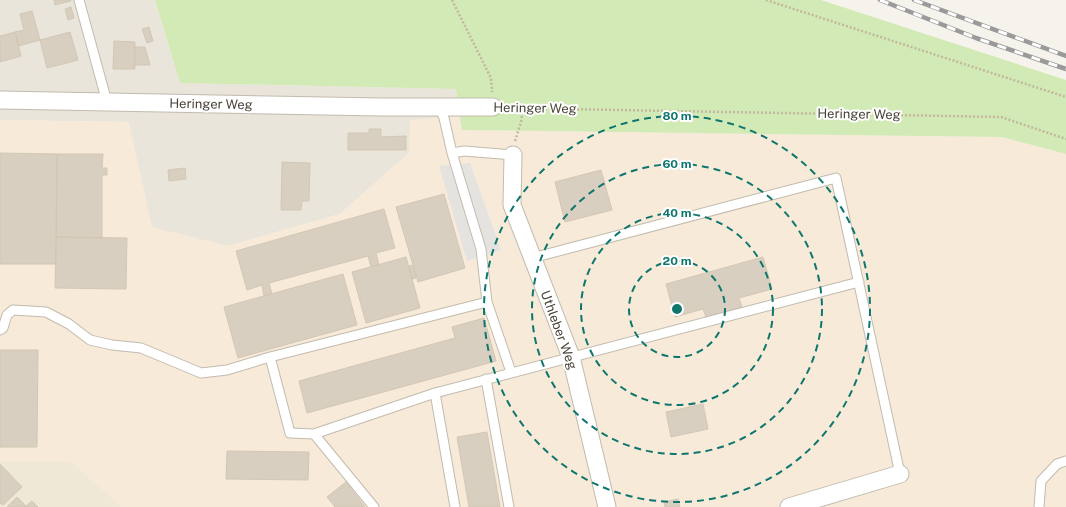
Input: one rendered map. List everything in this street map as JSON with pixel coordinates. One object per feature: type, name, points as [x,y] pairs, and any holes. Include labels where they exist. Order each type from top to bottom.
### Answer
[{"type":"street","name":"Heringer Weg","points":[[0,100],[493,107]]},
{"type":"street","name":"Uthleber Weg","points":[[513,155],[512,205],[571,357],[607,507]]},
{"type":"street","points":[[790,507],[900,474]]},
{"type":"lane","points":[[79,0],[107,102]]},
{"type":"lane","points":[[439,107],[444,118],[452,153],[481,249],[487,302],[511,372]]},
{"type":"lane","points":[[452,153],[464,151],[513,155]]},
{"type":"lane","points":[[532,258],[836,178],[900,474]]},
{"type":"lane","points":[[270,357],[290,432],[314,434],[435,392],[859,282]]},
{"type":"lane","points":[[0,330],[3,328],[7,315],[13,310],[46,312],[69,324],[90,340],[112,345],[141,348],[201,374],[227,370],[270,357],[487,302]]},
{"type":"lane","points":[[486,379],[509,507]]},
{"type":"lane","points":[[435,392],[455,507]]},
{"type":"lane","points":[[314,434],[374,507]]},
{"type":"lane","points":[[1039,507],[1041,480],[1057,464],[1066,461]]},
{"type":"path","points":[[452,0],[492,78],[493,107]]},
{"type":"path","points":[[766,0],[1066,97]]},
{"type":"path","name":"Heringer Weg","points":[[493,107],[1001,117],[1066,139]]},
{"type":"path","points":[[513,155],[523,108]]},
{"type":"shaded area","points":[[0,0],[155,0],[180,83],[456,89],[462,130],[409,153],[340,214],[228,246],[152,228],[128,122],[0,120]]},
{"type":"shaded area","points":[[459,116],[462,130],[1002,137],[1066,154],[1066,507],[0,507],[0,120],[129,122],[152,227],[228,246],[340,214],[409,153],[410,120]]},
{"type":"shaded area","points":[[470,163],[501,250],[467,261],[439,166]]},
{"type":"shaded area","points":[[0,461],[71,462],[121,507],[0,507]]},
{"type":"green space","points":[[155,0],[821,0],[1066,80],[1066,154],[1002,137],[462,130],[456,89],[180,83]]},
{"type":"building","points":[[54,0],[70,0],[71,1],[55,5]]},
{"type":"building","points":[[71,7],[74,18],[68,20],[65,9]]},
{"type":"building","points":[[32,11],[40,40],[19,46],[15,32],[24,30],[20,14]]},
{"type":"building","points":[[149,27],[153,41],[147,43],[142,29]]},
{"type":"building","points":[[15,32],[21,56],[0,62],[0,36]]},
{"type":"building","points":[[70,32],[78,60],[47,68],[40,40]]},
{"type":"building","points":[[114,41],[135,42],[135,69],[113,69]]},
{"type":"building","points":[[135,47],[145,47],[150,65],[135,65]]},
{"type":"building","points":[[369,129],[381,129],[381,137],[406,136],[406,150],[348,150],[348,133],[369,133]]},
{"type":"building","points":[[0,153],[57,154],[56,264],[0,264]]},
{"type":"building","points":[[57,154],[103,154],[102,168],[107,168],[107,175],[102,175],[102,238],[56,237]]},
{"type":"building","points":[[282,162],[310,163],[309,201],[302,201],[301,210],[281,210]]},
{"type":"building","points":[[185,168],[186,179],[169,181],[168,170]]},
{"type":"building","points":[[601,170],[612,210],[565,222],[555,182]]},
{"type":"building","points":[[444,194],[465,268],[418,282],[396,207]]},
{"type":"building","points":[[384,209],[395,248],[376,253],[379,265],[371,267],[368,256],[269,283],[272,294],[264,296],[262,285],[247,290],[236,251]]},
{"type":"building","points":[[56,237],[127,238],[126,289],[55,288]]},
{"type":"building","points":[[406,257],[420,308],[366,323],[352,272]]},
{"type":"building","points":[[763,257],[772,289],[739,298],[742,307],[706,317],[703,309],[675,317],[666,284]]},
{"type":"building","points":[[413,265],[416,278],[412,279],[409,266]]},
{"type":"building","points":[[343,274],[357,325],[238,358],[224,307]]},
{"type":"building","points":[[484,318],[496,361],[307,413],[299,381],[455,338],[452,327]]},
{"type":"building","points":[[0,350],[38,350],[37,447],[0,447]]},
{"type":"building","points":[[703,404],[708,429],[671,437],[666,412]]},
{"type":"building","points":[[487,432],[500,507],[469,507],[457,437]]},
{"type":"building","points":[[227,451],[309,452],[308,480],[226,479]]},
{"type":"building","points":[[0,464],[22,487],[3,505],[0,503]]},
{"type":"building","points":[[346,482],[365,507],[335,507],[327,497]]},
{"type":"building","points":[[17,497],[26,506],[32,501],[38,507],[7,507]]},
{"type":"building","points":[[678,499],[680,507],[665,507],[664,502]]},
{"type":"railway","points":[[880,0],[976,38],[1066,69]]},
{"type":"railway","points":[[914,0],[1066,56]]}]
